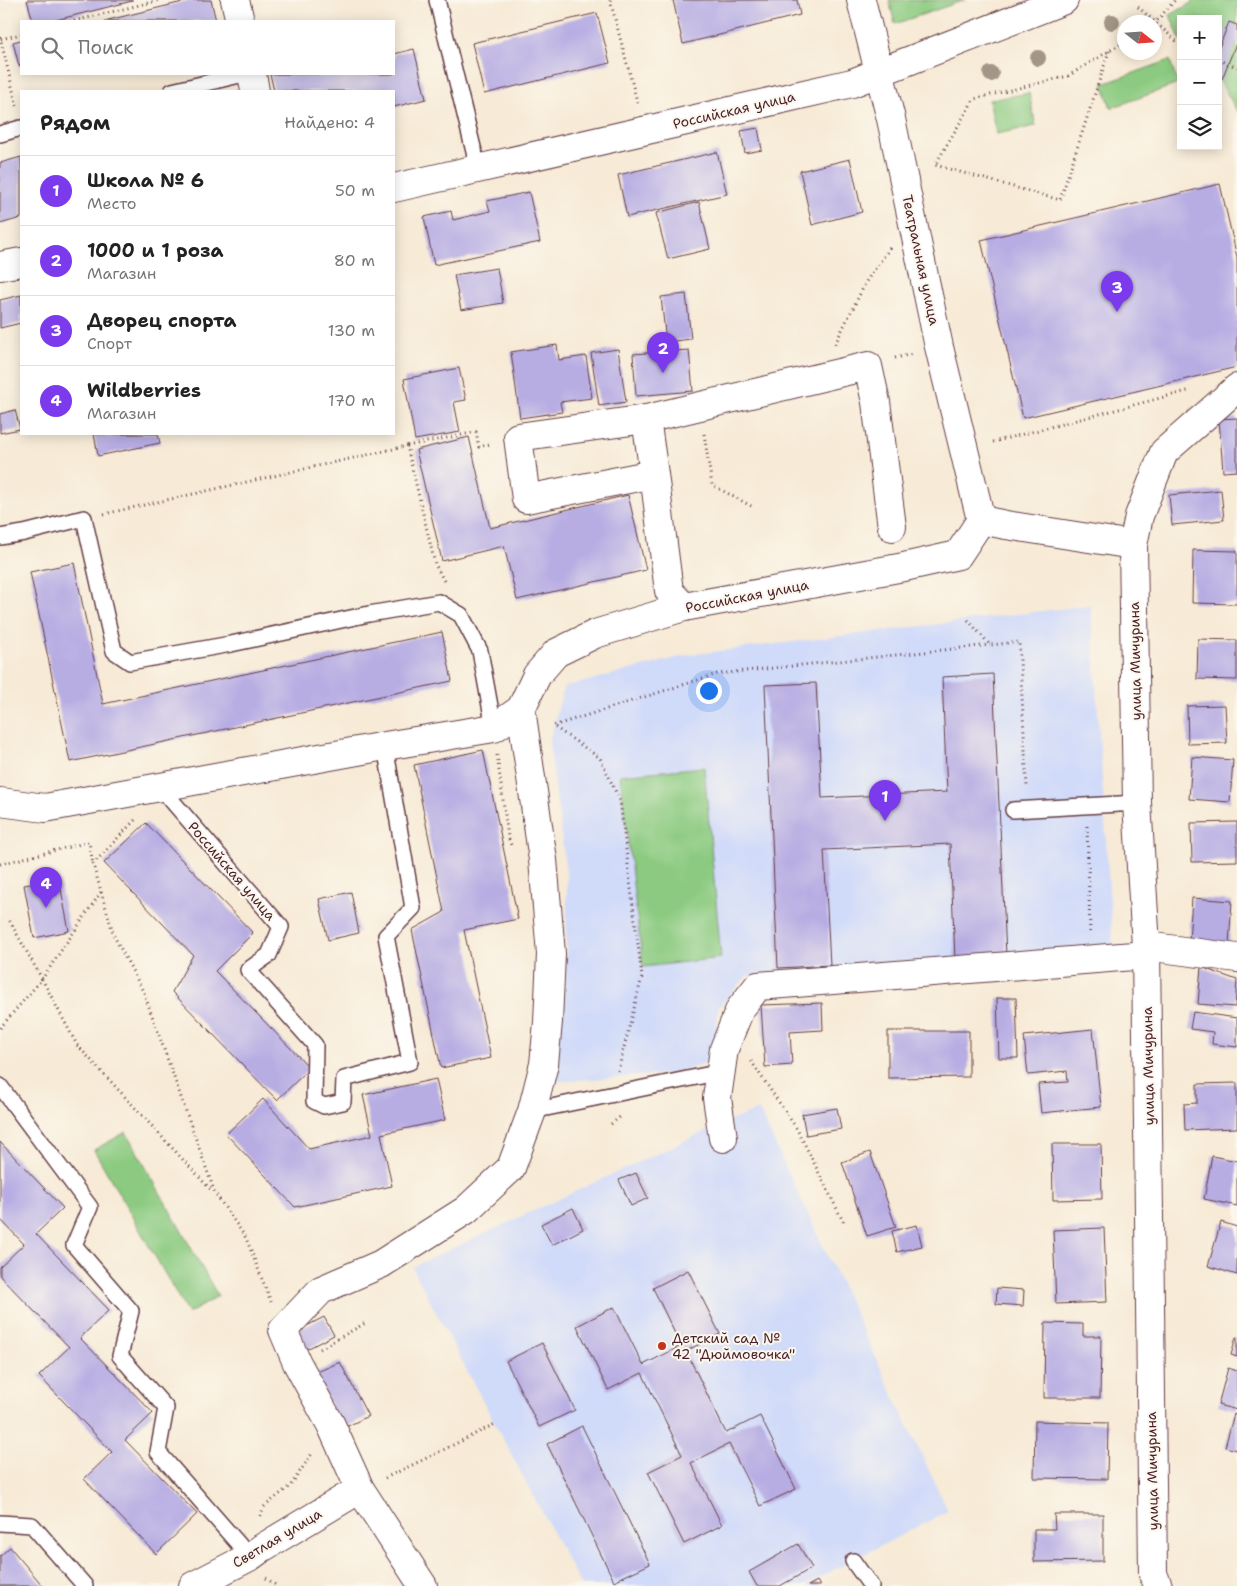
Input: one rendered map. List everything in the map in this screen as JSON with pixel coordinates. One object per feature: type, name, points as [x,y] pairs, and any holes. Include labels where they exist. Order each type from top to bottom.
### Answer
[{"type":"street","points":[[235,0],[240,20]]},
{"type":"street","name":"Театральная улица","points":[[861,0],[878,74],[891,118],[939,347],[981,520]]},
{"type":"street","name":"Российская улица","points":[[395,188],[852,83],[1064,0]]},
{"type":"street","points":[[252,75],[255,90]]},
{"type":"street","points":[[0,266],[20,262]]},
{"type":"street","points":[[654,474],[526,499],[518,437],[646,419],[868,366],[876,402],[892,527]]},
{"type":"street","name":"улица Мичурина","points":[[1158,1586],[1153,1574],[1146,950],[1137,803],[1133,545],[1140,516],[1164,452],[1237,388]]},
{"type":"street","points":[[646,419],[669,591],[684,608]]},
{"type":"street","points":[[981,520],[1006,526],[1133,545]]},
{"type":"street","name":"Российская улица","points":[[0,802],[45,808],[167,795],[385,746],[494,728],[521,709],[537,675],[556,653],[595,634],[684,608],[904,567],[958,554],[981,520]]},
{"type":"street","points":[[423,1586],[360,1489],[331,1425],[297,1363],[283,1330],[320,1290],[381,1264],[466,1210],[511,1168],[532,1111],[544,1064],[551,954],[543,860],[521,709]]},
{"type":"street","points":[[723,1138],[717,1098],[724,1049],[740,1009],[758,986],[1146,950],[1237,958]]},
{"type":"street","name":"Светлая улица","points":[[193,1586],[246,1552],[262,1548],[360,1489]]},
{"type":"lane","points":[[442,2],[478,168]]},
{"type":"lane","points":[[176,90],[240,75]]},
{"type":"lane","points":[[0,134],[20,122]]},
{"type":"lane","points":[[0,537],[84,518],[114,651],[130,662],[231,644],[369,614],[439,602],[461,616],[480,652],[494,728]]},
{"type":"lane","name":"Российская улица","points":[[167,795],[281,928],[269,955],[248,970],[315,1045],[314,1101],[324,1106],[343,1102],[344,1079],[410,1062],[386,936],[413,908],[385,746]]},
{"type":"lane","points":[[1021,809],[1137,803]]},
{"type":"lane","points":[[532,1111],[721,1072]]},
{"type":"lane","points":[[0,1086],[90,1207],[74,1245],[131,1311],[120,1356],[166,1408],[158,1452],[246,1552]]},
{"type":"lane","points":[[0,1524],[32,1525],[85,1586]]},
{"type":"lane","points":[[853,1560],[871,1586]]},
{"type":"path","points":[[78,20],[160,0]]},
{"type":"path","points":[[610,0],[639,109]]},
{"type":"path","points":[[1162,15],[1175,0]]},
{"type":"path","points":[[1138,7],[1146,15]]},
{"type":"path","points":[[1162,29],[1177,42]]},
{"type":"path","points":[[20,34],[0,38],[20,122]]},
{"type":"path","points":[[1109,51],[1060,200],[935,165],[974,99],[1068,76],[1109,51],[1117,46]]},
{"type":"path","points":[[1222,61],[1237,67]]},
{"type":"path","points":[[820,376],[867,280],[891,247]]},
{"type":"path","points":[[993,442],[1199,388]]},
{"type":"path","points":[[700,406],[712,485],[753,507]]},
{"type":"path","points":[[84,518],[476,432],[479,447],[518,437]]},
{"type":"path","points":[[407,446],[435,564],[461,616]]},
{"type":"path","points":[[968,620],[990,644]]},
{"type":"path","points":[[611,1124],[616,1078],[642,976],[620,801],[600,758],[553,726],[717,674],[1018,642],[1021,809]]},
{"type":"path","points":[[93,864],[139,817],[167,795]]},
{"type":"path","points":[[1087,825],[1090,932]]},
{"type":"path","points":[[0,864],[89,842],[93,864],[114,936],[144,993],[214,1193]]},
{"type":"path","points":[[0,1028],[42,979],[101,892]]},
{"type":"path","points":[[8,918],[77,1045],[214,1193],[246,1238],[283,1330]]},
{"type":"path","points":[[731,1032],[797,1128],[845,1225]]},
{"type":"path","points":[[297,1363],[367,1322]]},
{"type":"path","points":[[360,1489],[495,1424]]},
{"type":"path","points":[[246,1552],[264,1507],[291,1485],[331,1425]]},
{"type":"shaded area","points":[[1091,605],[1113,950],[1017,959],[747,976],[718,1008],[716,1058],[680,1073],[552,1082],[566,973],[567,879],[549,741],[564,687],[688,655]]},
{"type":"shaded area","name":"Детский сад № 42 \"Дюймовочка\"","points":[[759,1110],[948,1511],[803,1586],[581,1586],[412,1267],[721,1124]]},
{"type":"green space","points":[[889,0],[965,0],[895,24]]},
{"type":"green space","points":[[1196,0],[1237,0],[1237,111],[1222,85],[1222,15],[1177,15],[1177,32],[1170,15]]},
{"type":"green space","points":[[1170,60],[1177,81],[1177,84],[1111,108],[1103,84]]},
{"type":"green space","points":[[1029,93],[1036,126],[996,134],[989,100]]},
{"type":"green space","points":[[704,767],[721,958],[643,967],[620,775]]},
{"type":"green space","points":[[126,1132],[218,1296],[188,1314],[94,1150]]},
{"type":"building","points":[[27,0],[132,0],[56,20],[33,20]]},
{"type":"building","points":[[191,0],[211,0],[216,20],[108,20]]},
{"type":"building","points":[[673,0],[797,0],[800,15],[683,44]]},
{"type":"building","points":[[597,13],[610,63],[484,94],[472,43]]},
{"type":"building","points":[[1229,22],[1237,25],[1237,41],[1222,79],[1222,60],[1222,40]]},
{"type":"building","points":[[20,40],[19,66],[13,42]]},
{"type":"building","points":[[414,49],[426,99],[395,107],[395,90],[274,90],[270,75],[395,75],[395,54]]},
{"type":"building","points":[[758,128],[762,150],[745,153],[741,131]]},
{"type":"building","points":[[717,152],[727,194],[627,217],[618,175]]},
{"type":"building","points":[[20,157],[20,218],[0,224],[0,163]]},
{"type":"building","points":[[850,159],[862,212],[812,225],[800,171]]},
{"type":"building","points":[[1220,184],[1237,257],[1237,367],[1023,418],[981,240]]},
{"type":"building","points":[[529,192],[540,242],[434,265],[424,217],[451,211],[453,220],[490,211],[487,201]]},
{"type":"building","points":[[699,202],[710,249],[668,259],[656,213]]},
{"type":"building","points":[[497,268],[503,303],[461,310],[454,275]]},
{"type":"building","points":[[686,294],[691,339],[666,342],[661,297]]},
{"type":"building","points":[[20,295],[20,323],[0,328],[0,300]]},
{"type":"building","points":[[557,345],[559,360],[586,356],[592,398],[560,402],[562,412],[520,418],[511,352]]},
{"type":"building","points":[[618,349],[626,402],[599,406],[591,353]]},
{"type":"building","points":[[689,350],[693,391],[636,396],[633,354]]},
{"type":"building","points":[[459,368],[466,400],[454,402],[460,432],[415,440],[404,379]]},
{"type":"building","points":[[15,410],[20,429],[0,433],[0,414]]},
{"type":"building","points":[[1237,418],[1237,471],[1223,472],[1219,419]]},
{"type":"building","points":[[94,435],[158,435],[160,443],[98,456]]},
{"type":"building","points":[[469,437],[490,528],[628,495],[646,570],[517,600],[504,546],[442,561],[416,450]]},
{"type":"building","points":[[1221,490],[1224,520],[1172,525],[1169,495]]},
{"type":"building","points":[[1193,550],[1237,551],[1237,604],[1192,603]]},
{"type":"building","points":[[74,563],[103,704],[442,632],[452,681],[70,762],[30,572]]},
{"type":"building","points":[[1198,639],[1237,640],[1237,680],[1197,679]]},
{"type":"building","points":[[993,674],[1006,956],[955,959],[950,844],[824,850],[830,965],[778,968],[765,685],[816,683],[822,798],[947,792],[942,677]]},
{"type":"building","points":[[1225,705],[1227,743],[1188,744],[1187,706]]},
{"type":"building","points":[[483,750],[518,919],[464,930],[491,1058],[441,1068],[412,930],[444,912],[414,765]]},
{"type":"building","points":[[1192,757],[1233,760],[1230,802],[1189,799]]},
{"type":"building","points":[[1237,822],[1237,861],[1192,862],[1191,823]]},
{"type":"building","points":[[146,823],[253,933],[215,971],[310,1068],[277,1100],[172,992],[193,955],[104,863]]},
{"type":"building","points":[[59,879],[69,931],[34,938],[24,885]]},
{"type":"building","points":[[351,892],[359,933],[328,940],[319,899]]},
{"type":"building","points":[[1192,898],[1232,901],[1229,944],[1189,942]]},
{"type":"building","points":[[1201,967],[1237,980],[1235,1007],[1198,1004]]},
{"type":"building","points":[[997,998],[1016,998],[1018,1058],[999,1058]]},
{"type":"building","points":[[822,1003],[823,1030],[790,1032],[792,1065],[765,1067],[761,1005]]},
{"type":"building","points":[[1193,1012],[1237,1018],[1237,1047],[1212,1044],[1213,1032],[1190,1029]]},
{"type":"building","points":[[1093,1029],[1101,1107],[1041,1113],[1038,1084],[1068,1082],[1067,1071],[1028,1075],[1024,1036]]},
{"type":"building","points":[[888,1031],[969,1031],[969,1077],[888,1078]]},
{"type":"building","points":[[436,1079],[445,1120],[381,1134],[392,1186],[295,1207],[226,1134],[263,1099],[309,1149],[372,1135],[363,1095]]},
{"type":"building","points":[[1237,1083],[1237,1128],[1185,1130],[1184,1104],[1197,1103],[1197,1084]]},
{"type":"building","points":[[837,1108],[841,1129],[806,1135],[802,1114]]},
{"type":"building","points":[[0,1142],[63,1208],[36,1234],[109,1310],[80,1338],[153,1413],[125,1440],[197,1514],[156,1554],[84,1479],[112,1452],[39,1376],[69,1347],[0,1276],[0,1267],[24,1244],[0,1219]]},
{"type":"building","points":[[1052,1144],[1101,1144],[1102,1199],[1053,1200]]},
{"type":"building","points":[[870,1152],[896,1227],[867,1236],[842,1162]]},
{"type":"building","points":[[1212,1156],[1237,1161],[1237,1206],[1204,1199]]},
{"type":"building","points":[[636,1173],[648,1198],[631,1206],[619,1180]]},
{"type":"building","points":[[573,1208],[583,1229],[552,1245],[541,1224]]},
{"type":"building","points":[[1221,1222],[1237,1227],[1237,1275],[1208,1266]]},
{"type":"building","points":[[917,1225],[922,1246],[897,1252],[892,1231]]},
{"type":"building","points":[[1104,1228],[1107,1302],[1056,1304],[1053,1230]]},
{"type":"building","points":[[688,1270],[720,1334],[686,1351],[726,1433],[760,1416],[796,1489],[760,1506],[729,1444],[691,1463],[722,1525],[684,1544],[648,1472],[682,1455],[642,1373],[608,1390],[577,1326],[614,1307],[643,1365],[681,1346],[653,1288]]},
{"type":"building","points":[[997,1288],[1024,1290],[1023,1306],[996,1304]]},
{"type":"building","points":[[324,1317],[334,1335],[303,1351],[293,1333]]},
{"type":"building","points":[[1045,1323],[1083,1324],[1083,1336],[1101,1336],[1100,1398],[1044,1398]]},
{"type":"building","points":[[1237,1337],[1237,1357],[1231,1355]]},
{"type":"building","points":[[542,1343],[575,1410],[539,1427],[506,1361]]},
{"type":"building","points":[[340,1362],[368,1416],[342,1429],[315,1373]]},
{"type":"building","points":[[1228,1368],[1237,1371],[1237,1410],[1218,1405]]},
{"type":"building","points":[[1234,1414],[1237,1415],[1237,1450],[1225,1447]]},
{"type":"building","points":[[1035,1421],[1108,1423],[1107,1479],[1034,1478]]},
{"type":"building","points":[[582,1426],[650,1564],[614,1581],[547,1444]]},
{"type":"building","points":[[1054,1514],[1103,1514],[1103,1561],[1034,1562],[1034,1529],[1055,1529]]},
{"type":"building","points":[[798,1544],[812,1568],[780,1586],[757,1586],[749,1572]]},
{"type":"building","points":[[10,1547],[43,1586],[0,1586],[0,1556]]},
{"type":"building","points":[[817,1581],[820,1586],[808,1586]]},
{"type":"place","name":"Дворец спорта","points":[[1117,312]]},
{"type":"place","name":"1000 и 1 роза","points":[[663,373]]},
{"type":"place","name":"Школа № 6","points":[[885,821]]},
{"type":"place","name":"Wildberries","points":[[46,908]]},
{"type":"place","name":"Детский сад № 42 \"Дюймовочка\"","points":[[662,1346]]}]
